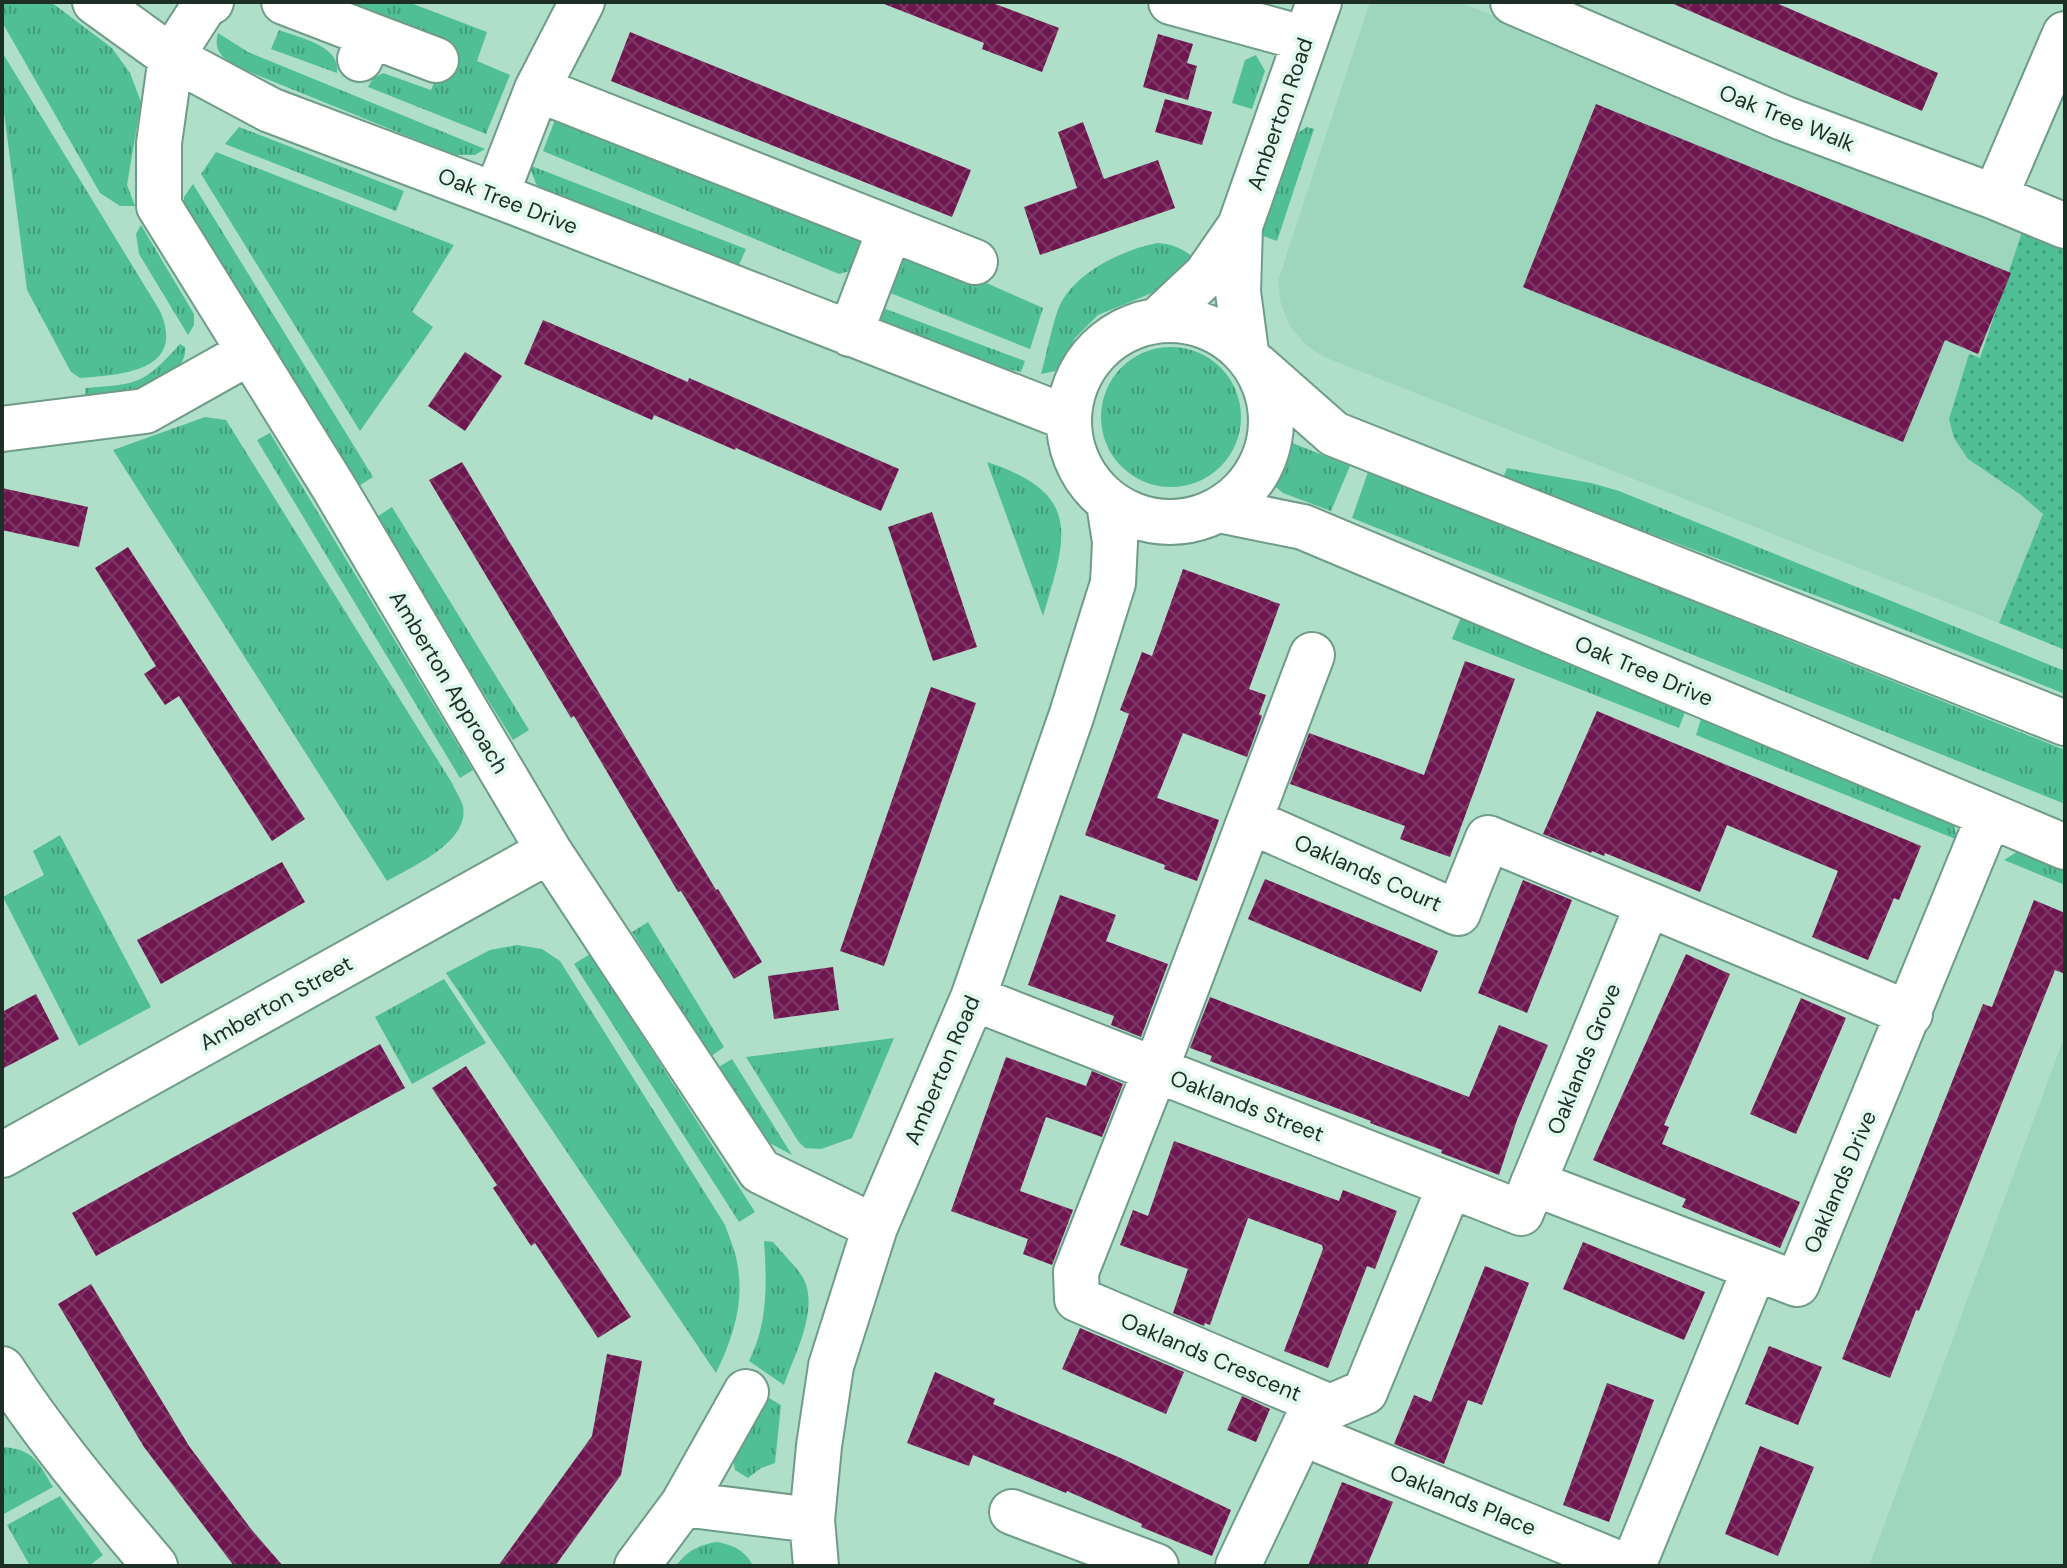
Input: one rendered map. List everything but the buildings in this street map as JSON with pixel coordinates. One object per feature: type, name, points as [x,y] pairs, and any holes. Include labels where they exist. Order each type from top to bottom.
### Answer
[{"type":"street","name":"Oak Tree Drive","points":[[95,2],[171,57],[270,110],[1068,418]]},
{"type":"street","points":[[171,57],[204,6],[211,2]]},
{"type":"street","points":[[284,2],[365,47],[436,60]]},
{"type":"street","points":[[496,195],[537,89],[582,2]]},
{"type":"street","points":[[1171,2],[1313,21]]},
{"type":"street","name":"Oak Tree Walk","points":[[1513,2],[1783,118],[2065,226]]},
{"type":"street","name":"Amberton Road","points":[[1159,319],[1206,275],[1240,226],[1313,21]]},
{"type":"street","points":[[1995,197],[2065,34]]},
{"type":"street","name":"Amberton Approach","points":[[171,57],[159,143],[159,206],[333,486],[549,851],[760,1171],[875,1227]]},
{"type":"street","points":[[537,89],[975,262]]},
{"type":"street","name":"Amberton Road","points":[[1240,226],[1238,292],[1251,359]]},
{"type":"street","points":[[850,334],[890,229]]},
{"type":"street","name":"Oak Tree Drive","points":[[2065,723],[1334,434],[1217,330],[1194,321],[1159,319],[1120,331],[1093,354],[1075,383],[1068,418],[1069,436],[1080,470],[1109,503],[1141,519],[1163,523],[1202,516],[1303,527],[2065,847]]},
{"type":"street","points":[[2,429],[145,411],[250,352]]},
{"type":"street","points":[[1202,516],[1235,499],[1258,473],[1271,431],[1270,399],[1251,359]]},
{"type":"street","name":"Amberton Road","points":[[816,1566],[812,1520],[831,1366],[875,1227],[973,998],[1071,717],[1113,583],[1115,542],[1109,503]]},
{"type":"street","name":"Amberton Road","points":[[1113,583],[1143,552],[1202,516]]},
{"type":"street","points":[[1155,1071],[1312,655]]},
{"type":"street","name":"Oaklands Drive","points":[[1527,1198],[1755,1268],[1797,1284],[1989,816]]},
{"type":"street","name":"Oaklands Court","points":[[1250,821],[1458,913],[1488,838],[1648,904]]},
{"type":"street","name":"Amberton Street","points":[[2,1155],[549,851]]},
{"type":"street","points":[[1648,904],[1910,1014]]},
{"type":"street","name":"Oaklands Grove","points":[[1527,1198],[1648,904]]},
{"type":"street","name":"Oaklands Street","points":[[973,998],[1450,1185],[1527,1198]]},
{"type":"street","name":"Oaklands Crescent","points":[[1155,1071],[1076,1272],[1077,1299],[1309,1418],[1365,1392],[1450,1185]]},
{"type":"street","points":[[1633,1566],[1755,1268]]},
{"type":"street","points":[[2,1369],[14,1411],[81,1478],[155,1566]]},
{"type":"street","points":[[637,1566],[683,1504],[746,1392]]},
{"type":"street","points":[[1238,1566],[1309,1418]]},
{"type":"street","name":"Oaklands Place","points":[[1309,1418],[1625,1566]]},
{"type":"street","points":[[683,1504],[812,1520]]},
{"type":"street","points":[[1012,1512],[1156,1566]]},
{"type":"shaded area","points":[[1370,2],[1459,2],[2022,232],[1979,358],[1969,355],[1949,419],[1968,459],[2043,514],[1999,623],[1324,357],[1305,344],[1290,326],[1281,304],[1278,281]]},
{"type":"shaded area","points":[[2065,1035],[2065,1566],[1869,1566],[1876,1547]]},
{"type":"green space","points":[[2,2],[51,2],[112,48],[130,73],[141,102],[127,185],[135,206],[120,206],[100,193],[2,22]]},
{"type":"green space","points":[[349,2],[408,2],[487,32],[477,61],[510,75],[486,134],[368,87],[373,78],[383,73],[431,90],[451,42]]},
{"type":"green space","points":[[279,30],[326,49],[336,63],[337,73],[271,49]]},
{"type":"green space","points":[[218,33],[248,52],[485,149],[475,155],[454,155],[250,72],[220,54]]},
{"type":"green space","points":[[2,52],[160,311],[166,331],[165,347],[157,358],[145,366],[130,372],[80,378],[71,372],[27,290],[2,97]]},
{"type":"green space","points":[[1256,55],[1265,71],[1252,109],[1232,103],[1245,60]]},
{"type":"green space","points":[[558,112],[864,236],[850,271],[839,274],[543,151]]},
{"type":"green space","points":[[239,127],[404,191],[396,211],[225,144]]},
{"type":"green space","points":[[1307,127],[1314,129],[1277,241],[1261,235],[1296,134]]},
{"type":"green space","points":[[216,152],[454,245],[412,312],[433,327],[360,431],[201,174]]},
{"type":"green space","points":[[529,165],[746,249],[738,267],[544,191],[536,184]]},
{"type":"green space","points":[[193,184],[373,477],[357,487],[183,207],[184,197]]},
{"type":"green space","points":[[141,225],[194,314],[194,325],[188,335],[139,254],[136,234]]},
{"type":"green space","points":[[2022,232],[2065,250],[2065,650],[1999,623],[2043,514],[1968,459],[1954,438],[1949,419],[1969,354],[1980,358]]},
{"type":"green space","points":[[1157,243],[1177,247],[1194,258],[1175,278],[1152,293],[1098,315],[1075,338],[1062,366],[1056,371],[1041,374],[1059,307],[1066,295],[1100,265],[1129,251]]},
{"type":"green space","points":[[901,245],[1043,308],[1030,349],[888,292]]},
{"type":"green space","points":[[875,305],[1025,361],[1021,372],[962,359],[872,321]]},
{"type":"green space","points":[[180,344],[185,347],[182,361],[172,375],[158,386],[137,394],[86,398],[85,388],[129,383],[148,375]]},
{"type":"green space","points":[[1171,347],[1198,353],[1220,368],[1235,390],[1241,417],[1235,444],[1220,466],[1198,481],[1171,487],[1144,481],[1122,466],[1107,444],[1101,417],[1107,390],[1122,368],[1144,353]]},
{"type":"green space","points":[[205,417],[226,420],[462,803],[463,819],[448,842],[423,861],[387,881],[113,450]]},
{"type":"green space","points":[[270,433],[473,770],[460,778],[257,440]]},
{"type":"green space","points":[[1285,440],[1350,466],[1331,511],[1283,493],[1270,482]]},
{"type":"green space","points":[[987,462],[1018,474],[1040,488],[1053,503],[1060,521],[1058,562],[1043,616]]},
{"type":"green space","points":[[1507,468],[1619,491],[2065,671],[2065,694],[1865,614],[1503,478]]},
{"type":"green space","points":[[1368,472],[2065,750],[2065,804],[1352,518]]},
{"type":"green space","points":[[392,507],[529,730],[513,740],[375,518]]},
{"type":"green space","points":[[1461,617],[1687,707],[1679,728],[1452,639]]},
{"type":"green space","points":[[1702,716],[1951,817],[1958,840],[1696,735]]},
{"type":"green space","points":[[60,835],[151,1007],[79,1046],[3,897],[44,875],[33,851]]},
{"type":"green space","points":[[2023,848],[2065,865],[2065,885],[2004,860]]},
{"type":"green space","points":[[648,922],[724,1047],[710,1057],[632,932]]},
{"type":"green space","points":[[517,945],[542,949],[560,961],[725,1225],[736,1257],[739,1292],[732,1333],[716,1373],[446,973],[490,950]]},
{"type":"green space","points":[[590,954],[755,1212],[739,1222],[574,964]]},
{"type":"green space","points":[[444,979],[486,1043],[412,1084],[375,1017]]},
{"type":"green space","points":[[894,1038],[852,1138],[821,1149],[805,1148],[798,1141],[746,1057]]},
{"type":"green space","points":[[732,1059],[792,1155],[766,1141],[717,1068]]},
{"type":"green space","points":[[764,1241],[773,1242],[802,1276],[809,1302],[804,1331],[784,1385],[749,1361],[760,1332],[765,1302]]},
{"type":"green space","points":[[769,1398],[781,1405],[775,1463],[761,1468],[748,1478],[735,1470],[732,1453]]},
{"type":"green space","points":[[2,1447],[13,1448],[34,1458],[53,1487],[2,1515]]},
{"type":"green space","points":[[60,1496],[103,1555],[89,1566],[30,1566],[7,1525]]},
{"type":"green space","points":[[717,1542],[738,1549],[753,1566],[676,1566],[694,1550]]}]
